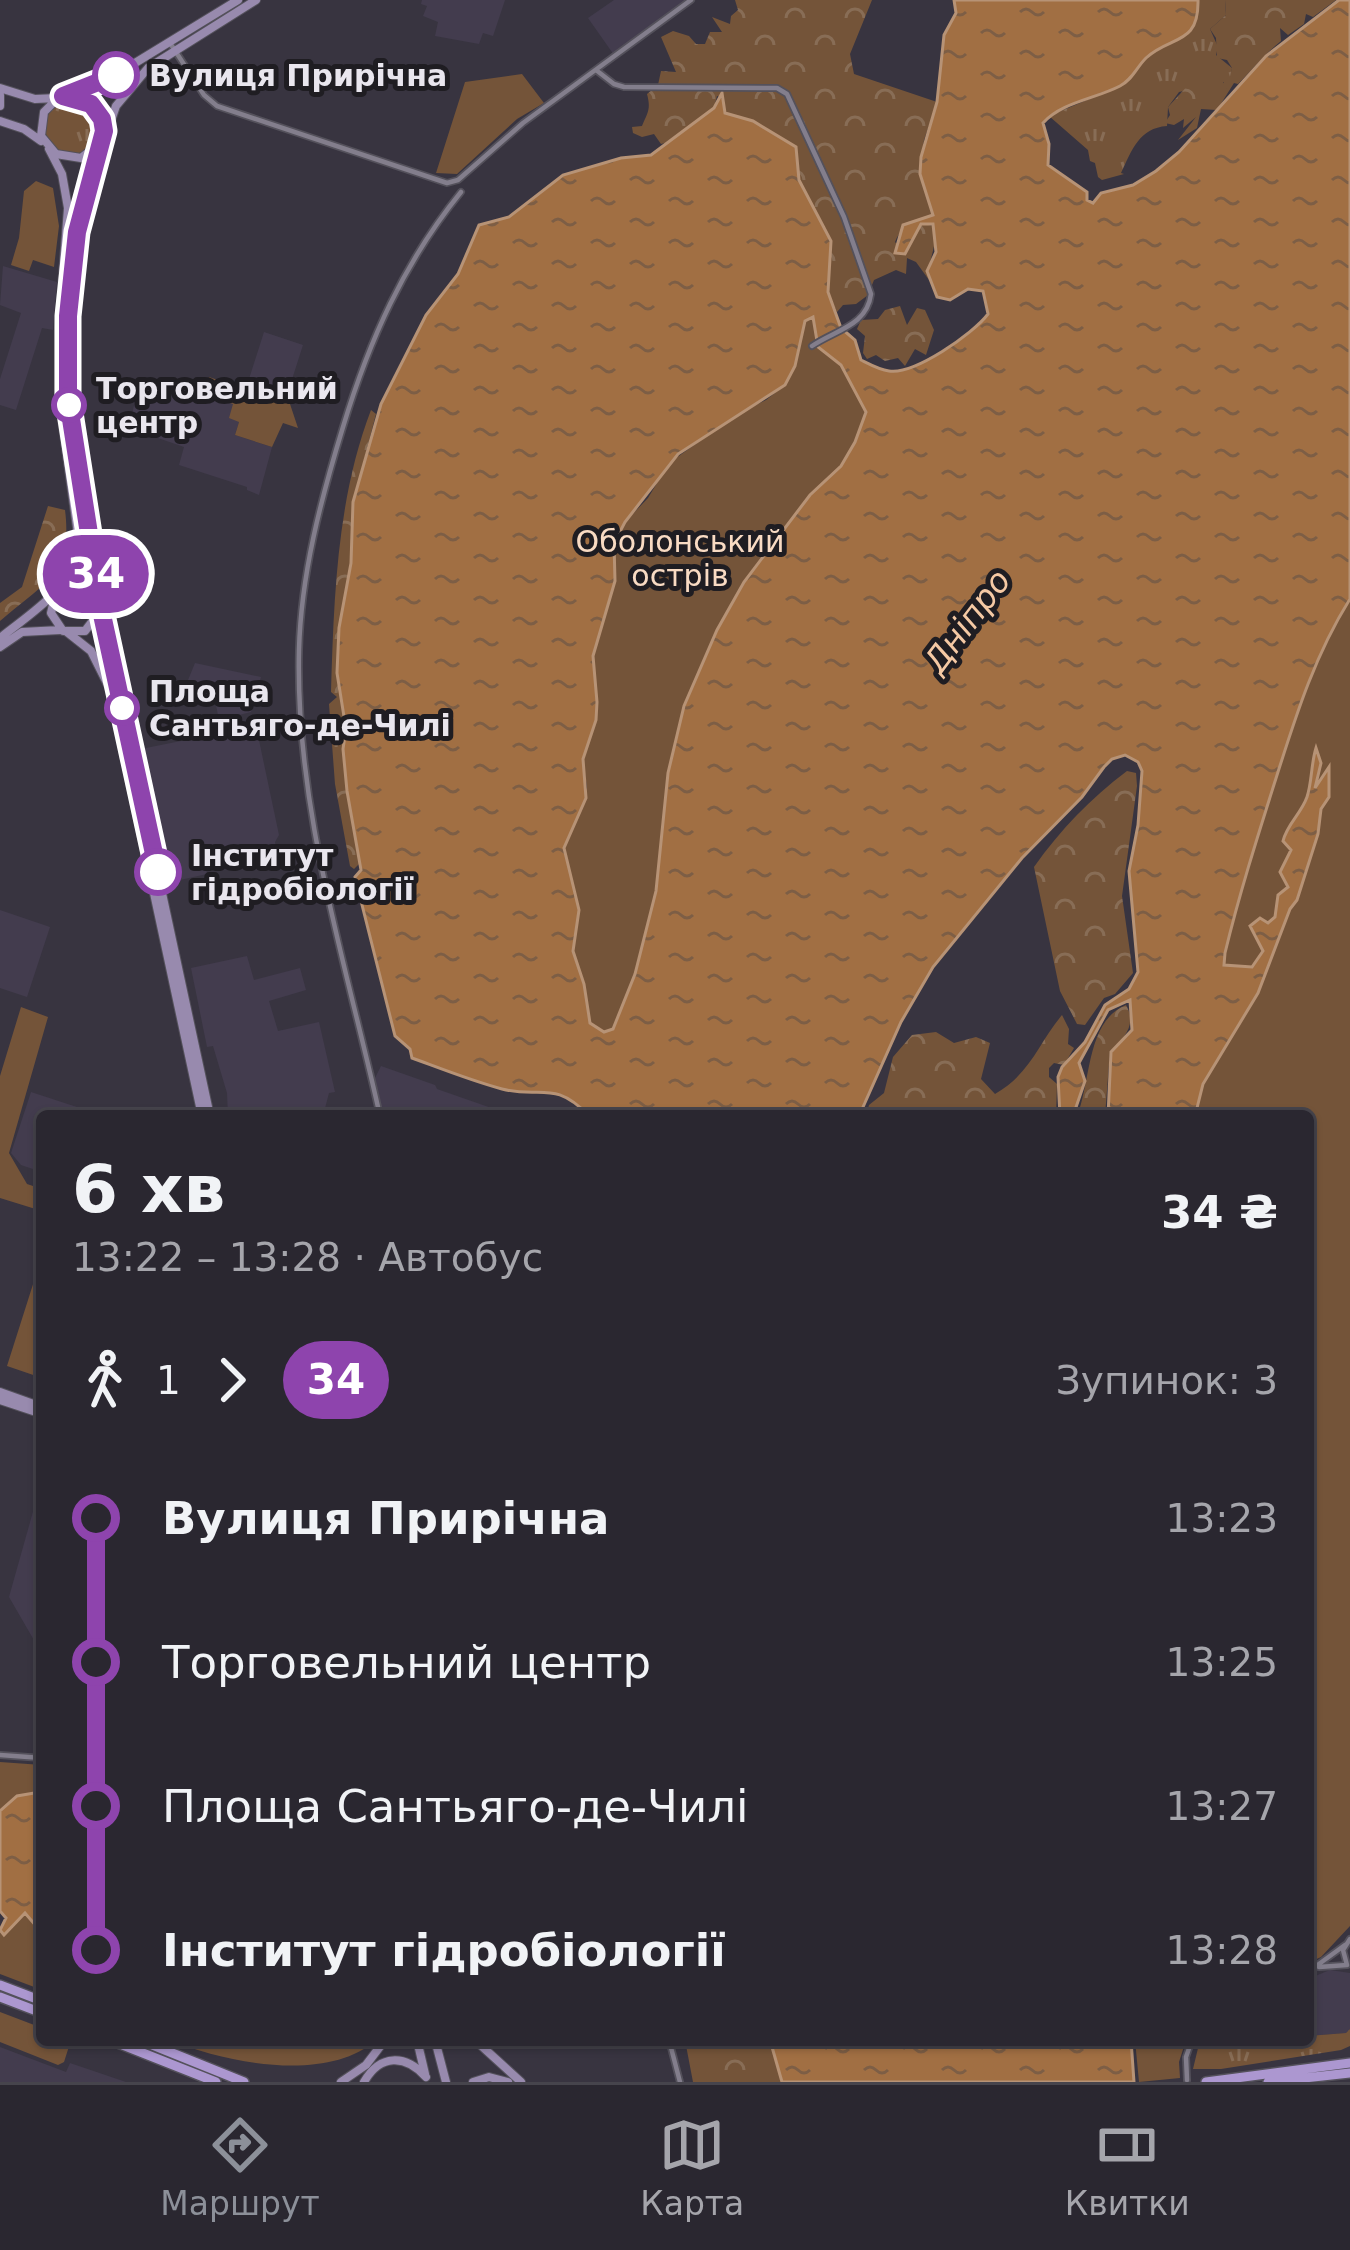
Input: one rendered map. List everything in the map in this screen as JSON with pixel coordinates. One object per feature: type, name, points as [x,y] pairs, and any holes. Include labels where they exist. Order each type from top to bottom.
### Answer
[{"type":"main road","points":[[205,1110],[100,606],[68,400],[68,346],[77,232],[102,137],[116,106],[136,79],[172,47],[238,0]]},
{"type":"main road","points":[[0,106],[0,92],[34,99],[61,97],[104,82],[256,0]]},
{"type":"main road","points":[[0,121],[24,129],[64,158],[81,158],[102,137],[102,119],[91,104],[61,97]]},
{"type":"main road","points":[[0,643],[60,588],[75,568],[81,544],[59,397],[68,208],[62,174],[47,147],[41,120],[61,97]]},
{"type":"main road","points":[[60,588],[72,584],[89,588],[100,606]]},
{"type":"main road","points":[[60,588],[51,613],[91,651],[110,689],[205,1110]]},
{"type":"main road","points":[[0,643],[22,632],[90,628],[100,606]]},
{"type":"main road","points":[[0,1396],[36,1408]]},
{"type":"main road","points":[[0,1985],[36,2000]]},
{"type":"main road","points":[[0,1996],[36,2011]]},
{"type":"main road","points":[[125,2046],[216,2082]]},
{"type":"main road","points":[[155,2046],[244,2082]]},
{"type":"main road","points":[[340,2082],[366,2065],[380,2046]]},
{"type":"main road","points":[[418,2046],[427,2080]]},
{"type":"main road","points":[[436,2046],[446,2082]]},
{"type":"main road","points":[[482,2046],[521,2082]]},
{"type":"main road","points":[[1268,2082],[1335,2069],[1350,2059]]},
{"type":"main road","points":[[364,2082],[377,2065],[390,2060],[406,2061],[427,2080]]},
{"type":"main road","points":[[1209,2082],[1335,2069],[1350,2076]]},
{"type":"main road","points":[[473,2082],[489,2077],[508,2082]]},
{"type":"street","points":[[172,47],[204,95],[217,106],[447,183],[458,180],[523,123],[692,0]]},
{"type":"street","points":[[596,70],[614,84],[628,87],[777,88],[788,94],[868,280],[870,305],[855,323],[813,344]]},
{"type":"street","points":[[379,1110],[312,820],[301,726],[300,638],[315,533],[362,370],[400,283],[461,192]]},
{"type":"street","points":[[0,1755],[36,1758]]},
{"type":"street","points":[[1314,1971],[1349,1966],[1342,1956],[1348,1940]]},
{"type":"street","points":[[1314,1968],[1348,1940]]},
{"type":"street","points":[[671,2046],[680,2082]]},
{"type":"street","points":[[1186,2080],[1190,2046]]},
{"type":"shaded area","points":[[422,0],[505,0],[493,36],[483,33],[479,44],[435,36],[438,22],[423,16],[427,6]]},
{"type":"shaded area","points":[[614,0],[689,0],[614,55],[588,18]]},
{"type":"shaded area","points":[[3,266],[57,282],[53,330],[42,328],[16,410],[0,405],[0,379],[21,313],[0,305]]},
{"type":"shaded area","points":[[264,332],[303,345],[287,395],[248,382]]},
{"type":"shaded area","points":[[179,379],[197,384],[196,391],[234,404],[239,422],[235,435],[272,447],[259,495],[179,465],[184,447],[129,428],[137,392]]},
{"type":"shaded area","points":[[195,663],[261,677],[251,712],[219,720],[214,695],[186,685]]},
{"type":"shaded area","points":[[256,726],[279,835],[277,855],[243,863],[248,857],[242,844],[203,852],[207,874],[171,882],[141,749]]},
{"type":"shaded area","points":[[0,910],[50,927],[27,997],[0,988]]},
{"type":"shaded area","points":[[247,956],[254,980],[300,968],[306,990],[269,1001],[278,1031],[319,1022],[335,1092],[329,1093],[325,1110],[228,1110],[213,1046],[207,1047],[191,968]]},
{"type":"shaded area","points":[[381,1066],[497,1110],[381,1110],[374,1080]]},
{"type":"shaded area","points":[[31,1092],[86,1110],[36,1110],[36,1170],[21,1165],[11,1153]]},
{"type":"shaded area","points":[[36,1501],[36,1644],[9,1597]]},
{"type":"shaded area","points":[[1330,1970],[1350,1973],[1350,2029],[1346,2033],[1314,2036],[1314,1977]]},
{"type":"shaded area","points":[[0,2047],[66,2072],[70,2063],[126,2082],[0,2082]]},
{"type":"green space","points":[[735,0],[872,0],[850,54],[854,74],[937,102],[920,171],[933,216],[906,226],[895,242],[905,254],[921,224],[935,226],[929,280],[907,258],[906,274],[896,270],[874,280],[868,295],[837,312],[826,288],[831,241],[799,180],[796,147],[753,121],[725,113],[724,98],[717,96],[714,108],[665,143],[654,134],[633,133],[632,127],[642,126],[647,94],[658,85],[661,71],[676,72],[661,37],[673,31],[705,44],[710,32],[722,32],[712,17],[730,24],[738,10]]},
{"type":"green space","points":[[1198,0],[1225,0],[1226,15],[1210,29],[1218,47],[1216,55],[1232,68],[1229,91],[1224,82],[1179,92],[1168,107],[1167,126],[1150,131],[1138,142],[1124,174],[1102,180],[1088,150],[1049,116],[1125,84],[1147,57],[1193,29]]},
{"type":"green space","points":[[1225,0],[1336,0],[1313,17],[1306,14],[1304,24],[1288,35],[1280,28],[1281,41],[1234,83],[1217,110],[1201,109],[1197,128],[1178,140],[1196,117],[1183,128],[1184,119],[1174,125],[1165,123],[1168,107],[1192,81],[1209,85],[1221,78],[1227,89],[1232,68],[1227,60],[1217,58],[1216,38],[1210,29],[1226,15]]},
{"type":"green space","points":[[522,74],[544,103],[517,119],[457,174],[436,173],[465,82]]},
{"type":"green space","points":[[72,100],[91,108],[99,127],[91,146],[72,154],[53,146],[45,127],[53,108]]},
{"type":"green space","points":[[36,181],[53,188],[59,226],[54,267],[33,260],[29,271],[11,265],[24,191]]},
{"type":"green space","points":[[900,306],[907,325],[917,308],[925,310],[934,330],[926,355],[915,349],[905,366],[898,358],[885,361],[876,355],[867,359],[865,336],[857,329],[861,320],[878,319],[885,310]]},
{"type":"green space","name":"Оболонський острів","points":[[810,317],[816,321],[817,342],[841,365],[866,412],[841,466],[810,495],[744,582],[684,706],[668,773],[656,891],[635,974],[612,1030],[603,1032],[591,1023],[573,950],[579,910],[564,848],[587,788],[583,759],[596,720],[593,657],[607,608],[613,548],[625,522],[648,498],[669,463],[785,385]]},
{"type":"green space","points":[[209,377],[290,404],[298,428],[283,423],[272,447],[235,435],[239,422],[229,418],[233,404],[204,394]]},
{"type":"green space","points":[[371,410],[376,414],[353,502],[337,657],[346,729],[347,791],[360,863],[354,869],[335,784],[329,704],[337,697],[331,692],[332,656],[344,513]]},
{"type":"green space","points":[[48,506],[65,510],[60,563],[42,586],[0,621],[0,603],[22,587]]},
{"type":"green space","points":[[1350,599],[1350,1926],[1314,1960],[1314,1110],[1196,1110],[1203,1084],[1226,1047],[1215,1013],[1251,851],[1297,708]]},
{"type":"green space","points":[[1127,771],[1136,773],[1137,786],[1122,896],[1133,973],[1115,994],[1104,998],[1085,1025],[1077,1024],[1060,991],[1034,867],[1077,815]]},
{"type":"green space","points":[[1126,1005],[1130,1024],[1110,1051],[1105,1110],[1079,1110],[1097,1038],[1113,1013]]},
{"type":"green space","points":[[21,1007],[48,1017],[9,1153],[27,1184],[36,1187],[36,1209],[0,1198],[0,1076]]},
{"type":"green space","points":[[1062,1015],[1069,1029],[1068,1044],[1074,1048],[1064,1065],[1054,1063],[1049,1068],[1049,1077],[1057,1084],[1056,1110],[868,1110],[884,1093],[893,1057],[912,1035],[936,1032],[954,1043],[976,1037],[990,1043],[981,1079],[995,1094],[1026,1067]]},
{"type":"green space","points":[[36,1275],[36,1376],[7,1366]]},
{"type":"green space","points":[[0,1762],[36,1765],[36,1796],[17,1796],[0,1811]]},
{"type":"green space","points":[[24,1913],[36,1926],[36,1988],[0,1974],[0,1930],[4,1935]]},
{"type":"green space","points":[[0,2012],[36,2026],[36,2046],[69,2046],[64,2062],[58,2065],[0,2042]]},
{"type":"green space","points":[[1350,2029],[1350,2046],[1341,2050],[1193,2069],[1199,2046],[1314,2046],[1314,2036]]},
{"type":"green space","points":[[186,2046],[367,2046],[333,2061],[306,2065],[250,2062]]},
{"type":"green space","points":[[686,2046],[772,2046],[782,2082],[693,2082]]},
{"type":"green space","points":[[1136,2046],[1184,2046],[1180,2078],[1139,2082]]},
{"type":"water","name":"Дніпро","points":[[954,0],[1198,0],[1189,33],[1155,51],[1120,86],[1069,105],[1043,123],[1048,165],[1087,192],[1087,200],[1093,203],[1101,193],[1133,185],[1156,171],[1266,56],[1339,0],[1350,0],[1350,599],[1317,662],[1292,727],[1225,953],[1224,965],[1252,967],[1263,951],[1250,926],[1260,918],[1268,923],[1275,917],[1278,895],[1288,887],[1280,872],[1291,850],[1283,841],[1307,797],[1316,748],[1321,763],[1315,788],[1329,767],[1329,797],[1321,809],[1297,900],[1258,993],[1203,1084],[1196,1110],[1108,1110],[1111,1052],[1132,1030],[1130,1000],[1108,1010],[1079,1063],[1085,1081],[1075,1110],[1060,1110],[1062,1067],[1085,1042],[1105,1005],[1129,989],[1138,972],[1129,871],[1142,771],[1138,762],[1125,755],[1104,767],[933,967],[901,1022],[862,1110],[582,1110],[556,1094],[502,1089],[412,1058],[410,1049],[395,1036],[355,877],[361,870],[347,791],[346,729],[337,673],[339,628],[351,563],[353,502],[381,404],[426,315],[458,274],[479,225],[509,217],[563,175],[621,158],[651,155],[714,108],[722,93],[725,113],[753,121],[796,147],[799,180],[831,241],[828,292],[841,328],[855,340],[861,360],[900,371],[927,360],[957,342],[988,314],[983,291],[968,289],[950,300],[937,297],[927,271],[936,252],[933,224],[921,224],[905,254],[895,253],[903,225],[933,215],[920,174],[921,157],[937,102],[944,35],[956,13]],"holes":[[[813,317],[818,347],[841,365],[866,412],[841,466],[810,495],[744,582],[684,706],[668,773],[656,891],[635,974],[613,1029],[604,1032],[590,1023],[573,951],[579,910],[564,848],[586,798],[583,759],[597,702],[593,656],[615,581],[614,543],[678,454],[785,385],[795,366],[805,321]]]},
{"type":"water","points":[[36,1794],[36,1926],[25,1913],[4,1935],[0,1930],[6,1918],[0,1911],[0,1811],[17,1796]]},
{"type":"water","points":[[772,2046],[1131,2046],[1134,2082],[782,2082]]},
{"type":"bus line","name":"34","points":[[116,75],[63,96],[91,104],[104,131],[77,232],[68,316],[68,400],[101,610],[158,872]]},
{"type":"place","name":"Вулиця Прирічна","points":[[116,75]]},
{"type":"place","name":"Торговельний центр","points":[[69,405]]},
{"type":"place","name":"Площа Сантьяго-де-Чилі","points":[[122,708]]},
{"type":"place","name":"Інститут гідробіології","points":[[158,872]]}]
